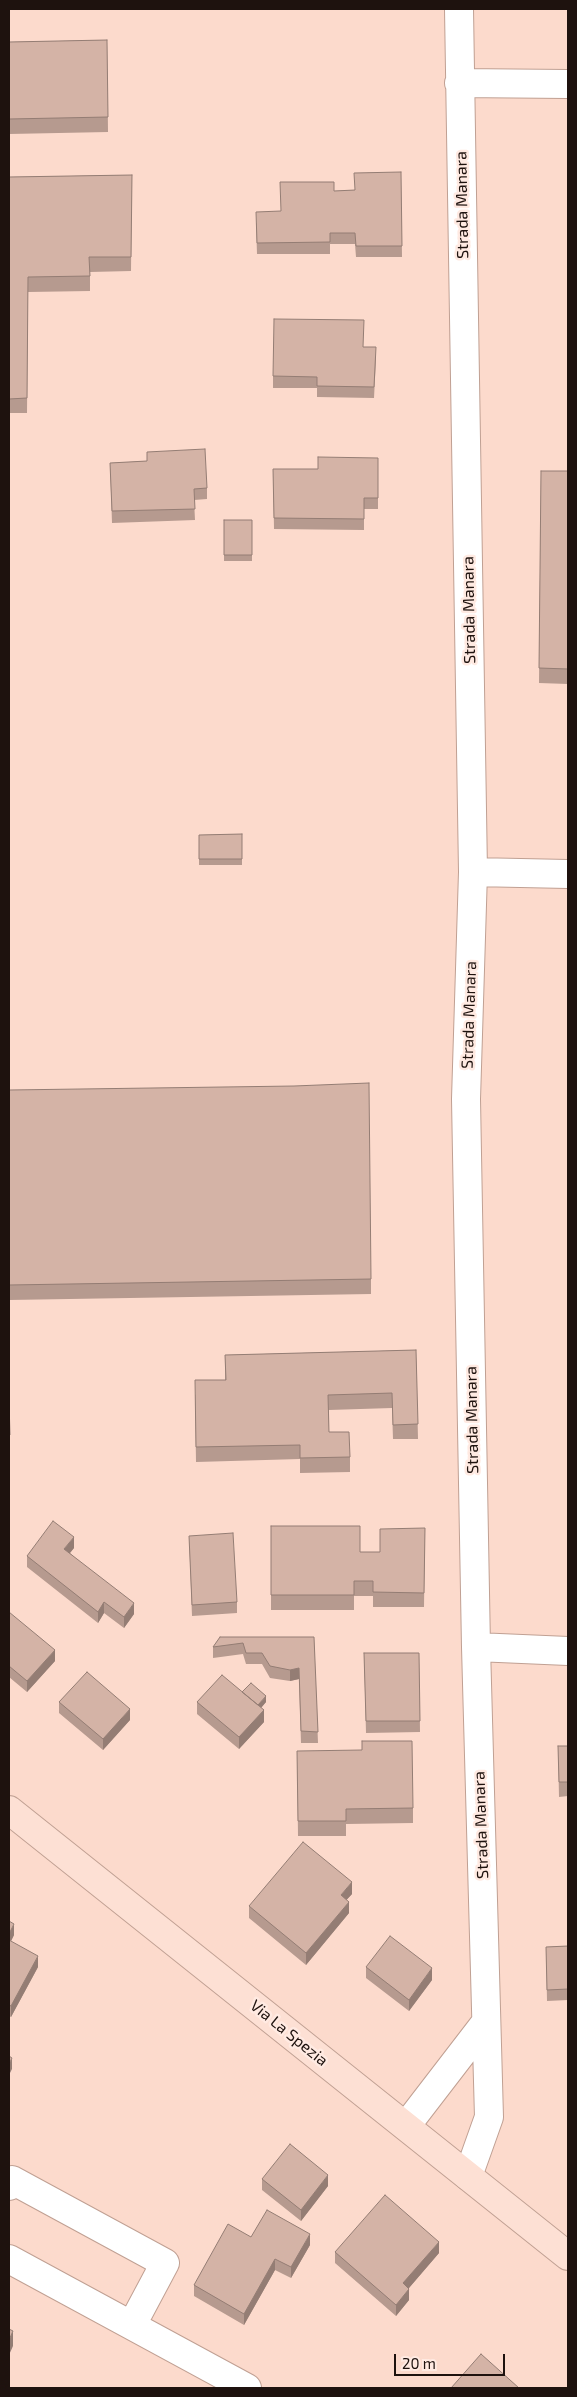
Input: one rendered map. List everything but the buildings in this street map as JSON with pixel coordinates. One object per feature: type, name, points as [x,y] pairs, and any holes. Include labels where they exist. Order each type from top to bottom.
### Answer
[{"type":"main road","name":"Via La Spezia","points":[[9,1810],[568,2256]]},
{"type":"street","name":"Strada Manara","points":[[458,9],[473,872],[466,1099],[476,1647],[489,2117],[468,2176]]},
{"type":"street","points":[[459,83],[568,84]]},
{"type":"street","points":[[473,872],[568,874]]},
{"type":"street","points":[[476,1647],[568,1651]]},
{"type":"street","points":[[406,2126],[486,2022]]},
{"type":"street","points":[[9,2186],[12,2180],[165,2263],[132,2326]]},
{"type":"street","points":[[9,2259],[247,2388]]}]
